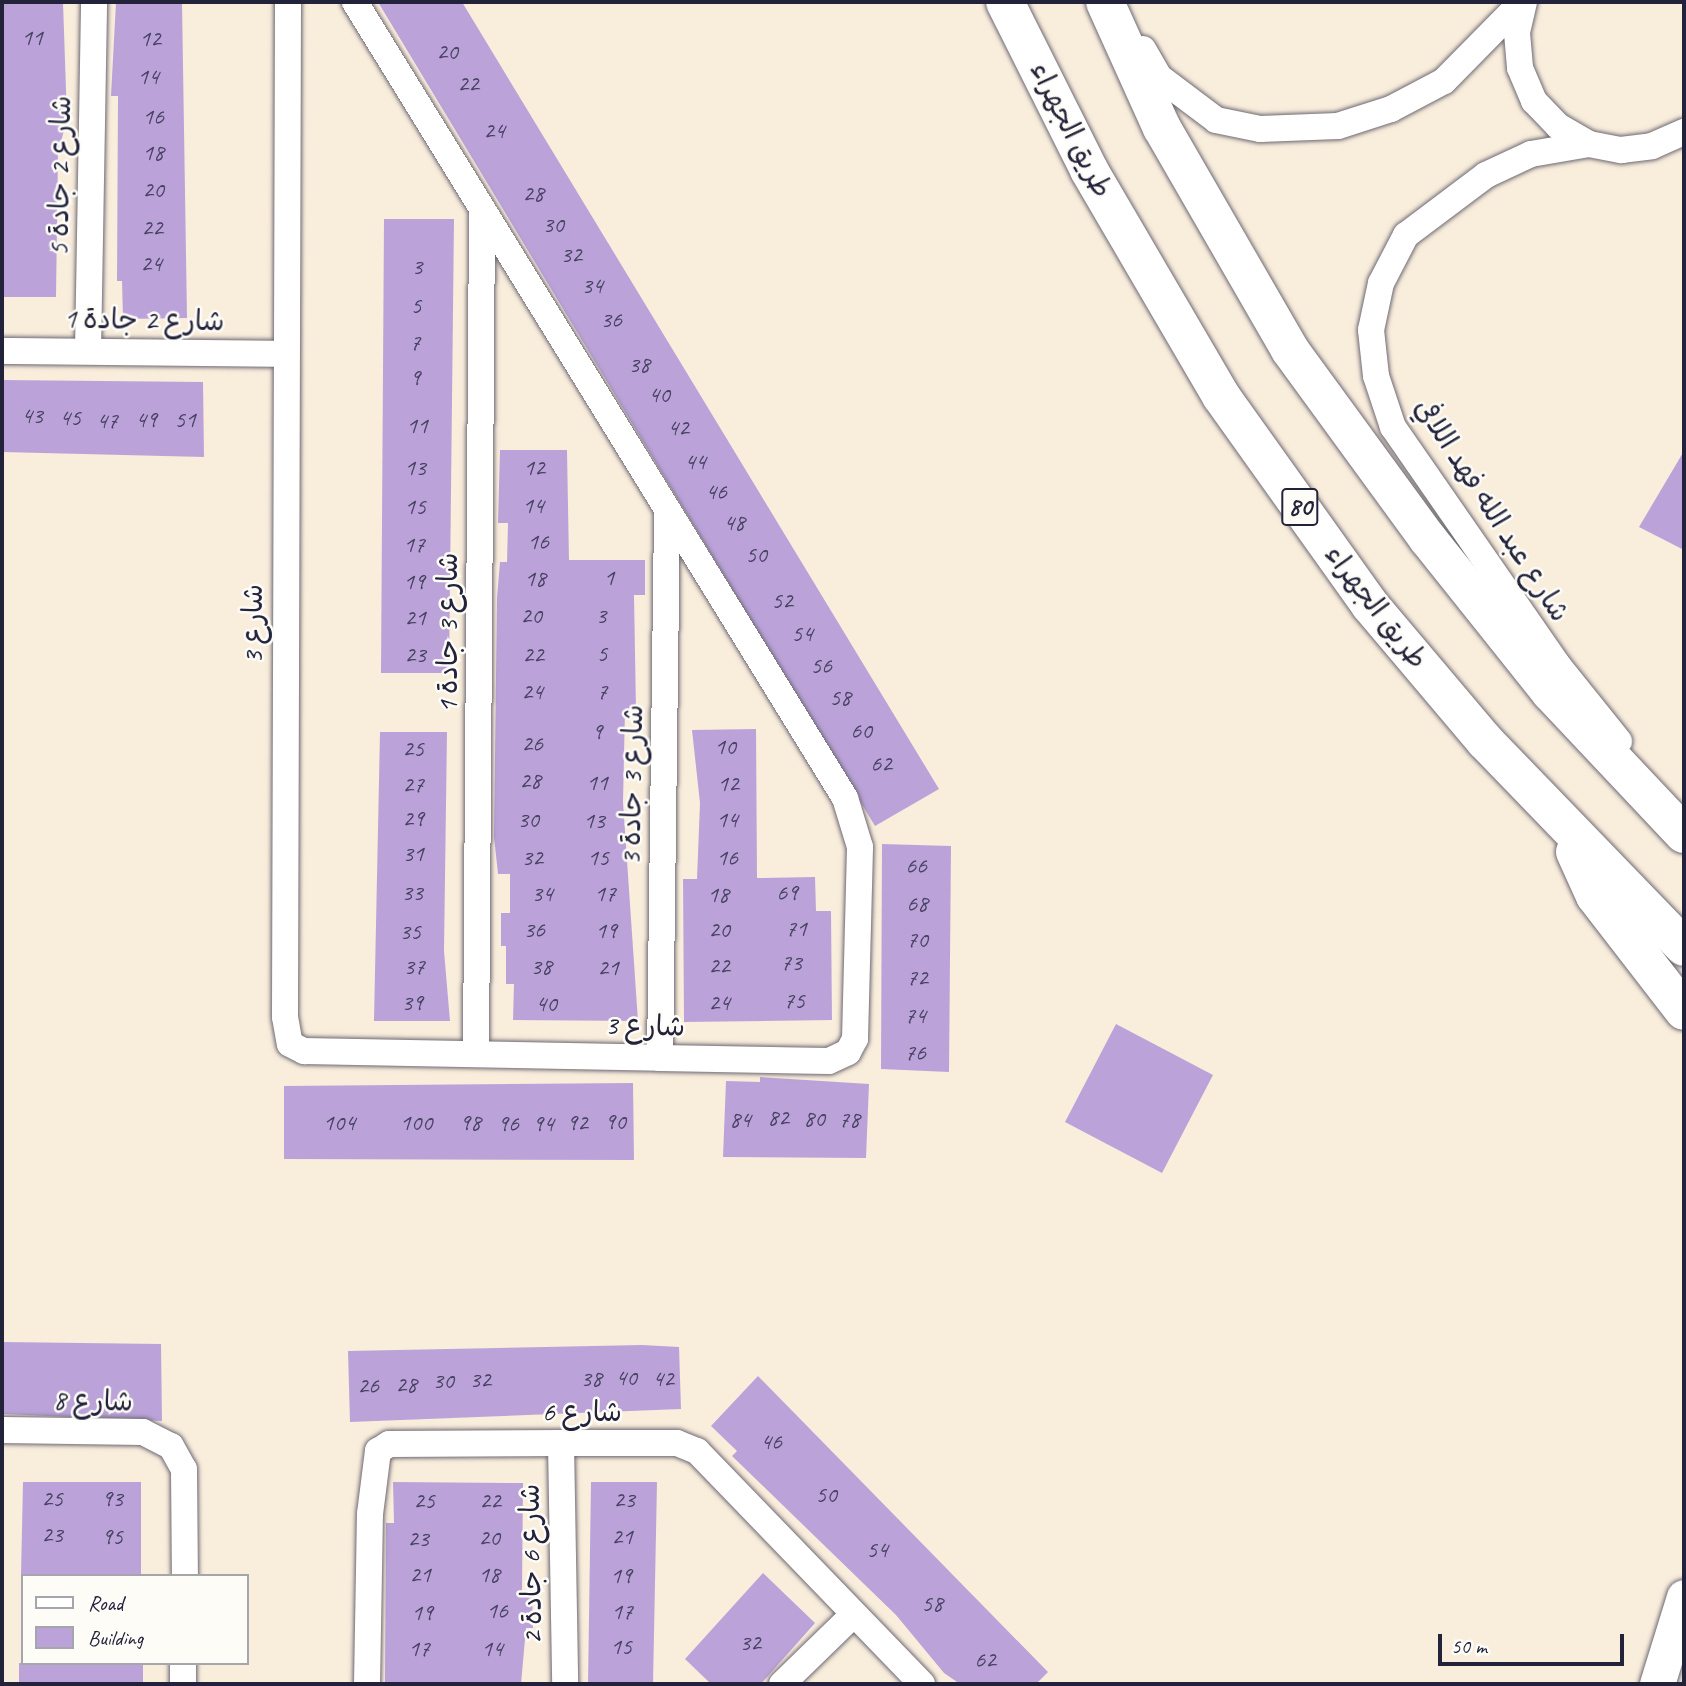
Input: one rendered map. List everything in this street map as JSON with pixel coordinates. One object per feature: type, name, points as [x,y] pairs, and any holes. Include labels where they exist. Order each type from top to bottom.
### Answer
[{"type":"highway","name":"طريق الجهراء","points":[[1005,2],[1089,170],[1221,396],[1370,605],[1561,821],[1684,947]]},
{"type":"highway","points":[[1105,2],[1162,128],[1290,350],[1428,539],[1550,692],[1684,834]]},
{"type":"highway","points":[[1561,821],[1595,896],[1684,1012]]},
{"type":"main road","points":[[1657,1684],[1684,1597]]},
{"type":"street","name":"شارع 2 جادة 5","points":[[88,351],[94,2]]},
{"type":"street","name":"شارع 3","points":[[288,2],[285,354],[290,1044],[303,1051],[660,1058],[829,1060],[848,1052],[855,1039],[860,847],[845,798],[482,213],[355,2]]},
{"type":"street","points":[[1117,2],[1159,77],[1216,120],[1260,129],[1338,126],[1391,109],[1444,80],[1523,2]]},
{"type":"street","points":[[1523,2],[1517,33],[1520,68],[1534,100],[1558,126],[1589,144]]},
{"type":"street","points":[[1652,146],[1684,132]]},
{"type":"street","name":"شارع عبد الله فهد اللافي","points":[[1684,152],[1652,146],[1589,144],[1531,154],[1486,175],[1406,234],[1381,283],[1371,330],[1376,376],[1393,426],[1462,530],[1557,664],[1684,821]]},
{"type":"street","name":"شارع 3 جادة 1","points":[[477,1054],[482,213]]},
{"type":"street","name":"شارع 2 جادة 1","points":[[2,351],[285,354]]},
{"type":"street","name":"شارع 3 جادة 3","points":[[660,1058],[667,513]]},
{"type":"street","name":"شارع 8","points":[[2,1430],[143,1432],[171,1446],[184,1469],[185,1574]]},
{"type":"street","name":"شارع 6","points":[[368,1684],[369,1514],[377,1451],[389,1444],[561,1443],[677,1443],[697,1451],[922,1684]]},
{"type":"street","name":"شارع 6 جادة 2","points":[[561,1443],[565,1684]]},
{"type":"street","points":[[782,1684],[854,1614]]},
{"type":"street","points":[[183,1665],[183,1684]]},
{"type":"building","points":[[2,2],[63,2],[67,119],[58,153],[56,297],[2,297]]},
{"type":"building","points":[[116,2],[182,2],[187,318],[123,319],[122,281],[117,281],[118,96],[111,96]]},
{"type":"building","points":[[378,2],[462,2],[939,789],[875,826]]},
{"type":"building","points":[[384,219],[454,219],[449,673],[381,673]]},
{"type":"building","points":[[2,380],[203,382],[204,457],[2,452]]},
{"type":"building","points":[[500,450],[567,450],[569,560],[645,560],[645,595],[634,595],[636,710],[625,710],[623,802],[638,1021],[513,1020],[514,984],[506,984],[506,946],[501,946],[501,913],[510,913],[510,874],[498,874],[494,837],[497,598],[500,562],[507,562],[508,523],[498,523]]},
{"type":"building","points":[[1684,451],[1684,550],[1639,527]]},
{"type":"building","points":[[756,729],[757,878],[815,877],[816,911],[831,911],[832,1020],[684,1022],[683,879],[697,879],[700,803],[692,730]]},
{"type":"building","points":[[380,732],[447,732],[444,951],[450,1021],[374,1021]]},
{"type":"building","points":[[882,844],[951,846],[949,1072],[881,1069]]},
{"type":"building","points":[[1116,1024],[1213,1075],[1162,1173],[1065,1122]]},
{"type":"building","points":[[760,1077],[869,1084],[866,1158],[723,1157],[726,1081],[760,1082]]},
{"type":"building","points":[[633,1083],[634,1160],[284,1159],[284,1086]]},
{"type":"building","points":[[2,1342],[161,1344],[162,1421],[2,1414]]},
{"type":"building","points":[[642,1345],[679,1347],[681,1409],[350,1422],[348,1351]]},
{"type":"building","points":[[758,1376],[1048,1672],[1036,1684],[960,1684],[944,1673],[896,1615],[732,1456],[737,1451],[711,1426]]},
{"type":"building","points":[[23,1482],[141,1482],[141,1574],[21,1574]]},
{"type":"building","points":[[393,1482],[523,1483],[522,1594],[532,1594],[533,1628],[526,1628],[521,1684],[385,1684],[386,1523],[394,1523]]},
{"type":"building","points":[[591,1482],[657,1482],[653,1684],[588,1684]]},
{"type":"building","points":[[763,1573],[815,1623],[761,1684],[711,1684],[685,1659]]},
{"type":"building","points":[[19,1663],[143,1665],[143,1684],[19,1684]]}]
